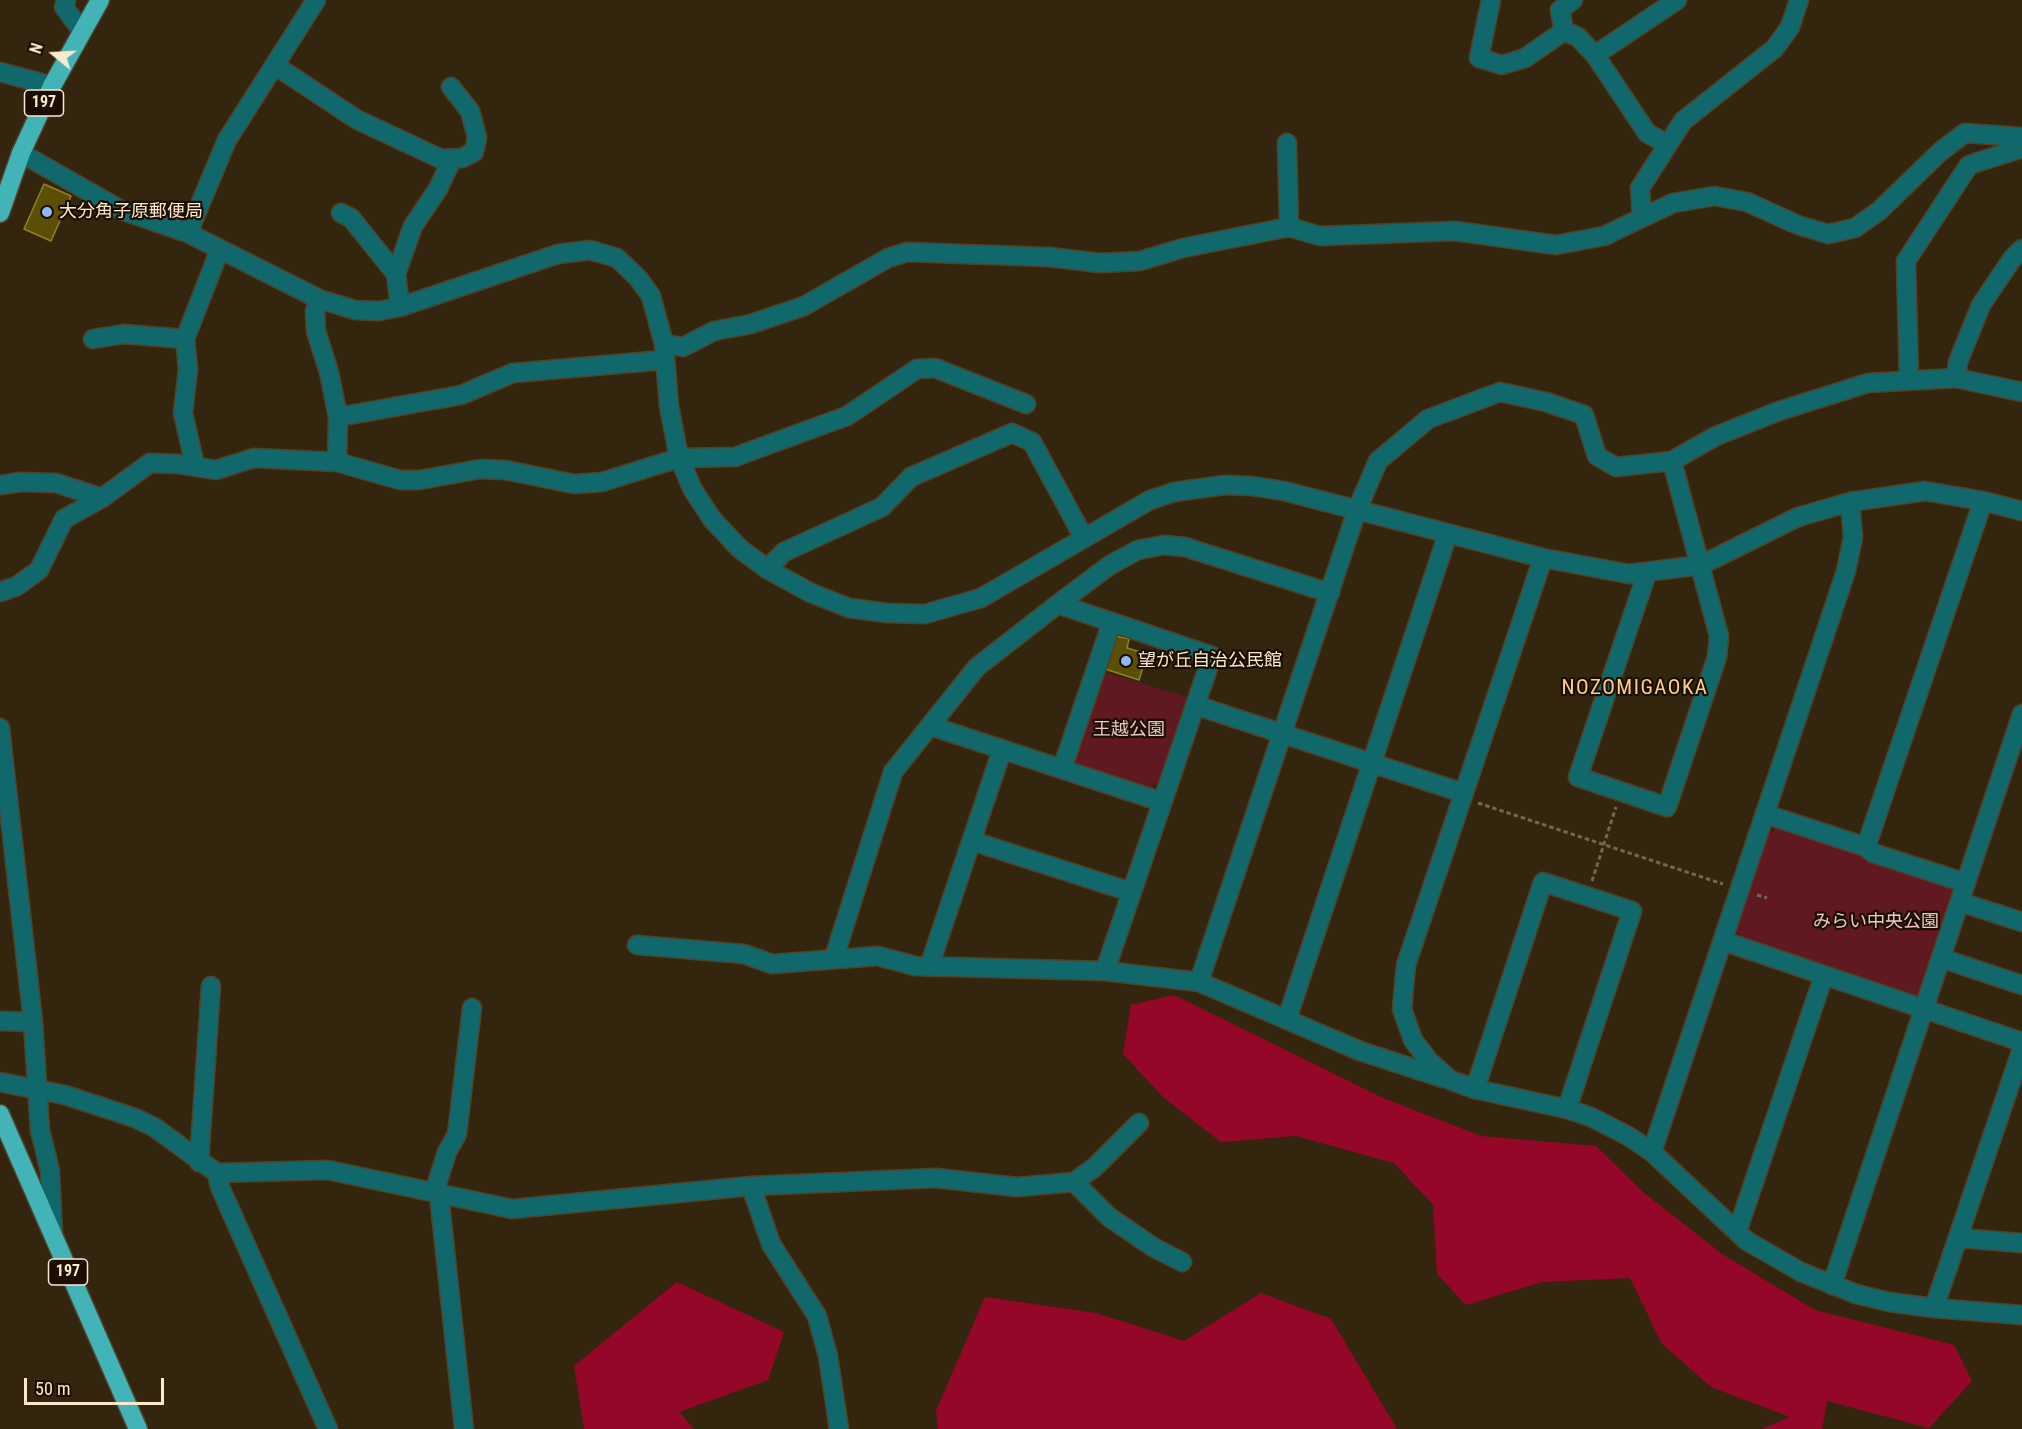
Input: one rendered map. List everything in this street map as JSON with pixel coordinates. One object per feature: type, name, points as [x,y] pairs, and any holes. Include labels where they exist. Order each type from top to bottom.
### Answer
[{"type":"highway","name":"197","points":[[0,213],[21,153],[52,86],[100,0]]},
{"type":"highway","name":"197","points":[[0,1114],[138,1429]]},
{"type":"street","points":[[66,0],[64,7],[82,31]]},
{"type":"street","points":[[188,233],[227,140],[316,0]]},
{"type":"street","points":[[1491,0],[1479,58],[1502,65],[1525,58],[1564,31]]},
{"type":"street","points":[[1564,31],[1560,10],[1573,0]]},
{"type":"street","points":[[1595,55],[1677,0]]},
{"type":"street","points":[[1642,218],[1640,188],[1683,121],[1775,48],[1790,27],[1799,0]]},
{"type":"street","points":[[1564,31],[1578,37],[1595,55],[1647,133],[1667,144]]},
{"type":"street","points":[[276,66],[357,119],[441,159],[462,158],[474,152],[477,130],[470,111],[451,87]]},
{"type":"street","points":[[0,72],[52,86]]},
{"type":"street","points":[[338,417],[461,395],[513,373],[664,352],[683,347],[714,331],[751,324],[804,306],[888,258],[907,252],[1049,257],[1100,263],[1130,261],[1288,227],[1320,236],[1455,231],[1556,245],[1604,236],[1673,203],[1715,196],[1747,202],[1798,225],[1828,234],[1855,228],[1941,151],[1965,133],[2022,136]]},
{"type":"street","points":[[1287,143],[1288,227]]},
{"type":"street","points":[[1909,380],[1906,261],[1969,165],[2022,147]]},
{"type":"street","points":[[21,153],[121,210],[188,233],[319,299],[354,310],[379,311],[400,307],[558,254],[590,250],[617,258],[638,278],[651,296],[664,352],[679,458],[693,490],[712,519],[740,548],[767,569],[811,593],[849,608],[887,613],[925,614],[981,598],[1150,500],[1174,492],[1208,487],[1252,486],[1357,510],[1543,558],[1599,570],[1647,573],[1701,565],[1798,517],[1850,502],[1925,491],[1983,501],[2022,511]]},
{"type":"street","points":[[400,307],[396,274],[413,226],[438,189],[452,159]]},
{"type":"street","points":[[341,213],[351,218],[396,274]]},
{"type":"street","points":[[195,466],[183,413],[188,369],[185,339],[220,249]]},
{"type":"street","points":[[1956,378],[1958,362],[1981,305],[2012,259],[2022,249]]},
{"type":"street","points":[[319,299],[315,311],[316,331],[329,372],[338,417],[337,462]]},
{"type":"street","points":[[93,339],[124,334],[185,339]]},
{"type":"street","points":[[0,592],[32,578],[45,564],[64,519],[102,498],[150,463],[216,470],[254,458],[337,462],[400,480],[420,480],[480,469],[574,484],[602,482],[679,458],[735,457],[847,416],[917,369],[935,368],[1026,404]]},
{"type":"street","points":[[1199,982],[1357,510],[1378,461],[1428,419],[1500,392],[1546,402],[1584,415],[1597,456],[1616,466],[1672,461],[1716,436],[1779,411],[1868,383],[1956,378],[2022,392]]},
{"type":"street","points":[[767,569],[784,552],[882,507],[911,477],[1012,433],[1032,442],[1084,538]]},
{"type":"street","points":[[1647,573],[1578,777],[1667,807],[1717,657],[1719,636],[1672,461]]},
{"type":"street","points":[[0,485],[20,482],[56,483],[102,498]]},
{"type":"street","points":[[1866,847],[1983,501]]},
{"type":"street","points":[[1652,1152],[1846,571],[1853,537],[1850,502]]},
{"type":"street","points":[[1287,1019],[1448,533]]},
{"type":"street","points":[[834,958],[893,772],[976,668],[1110,565],[1138,550],[1164,545],[1185,547],[1330,592]]},
{"type":"street","points":[[1450,1080],[1429,1062],[1408,1030],[1402,1009],[1402,984],[1406,965],[1468,797],[1543,558]]},
{"type":"street","points":[[1058,604],[1212,656],[1105,971]]},
{"type":"street","points":[[1062,770],[1112,622]]},
{"type":"street","points":[[1195,705],[1468,797]]},
{"type":"street","points":[[1832,1285],[2022,714]]},
{"type":"street","points":[[931,726],[1162,802]]},
{"type":"street","points":[[0,728],[33,1022],[40,1130],[50,1171],[53,1239]]},
{"type":"street","points":[[929,967],[1002,750]]},
{"type":"street","points":[[1765,814],[1866,847],[1873,853],[1966,883]]},
{"type":"street","points":[[972,841],[1131,892]]},
{"type":"street","points":[[1475,1089],[1543,882],[1632,911],[1567,1109]]},
{"type":"street","points":[[1960,902],[2022,922]]},
{"type":"street","points":[[1723,941],[2022,1042]]},
{"type":"street","points":[[637,945],[744,954],[772,964],[878,956],[929,967],[1105,971],[1199,982],[1360,1051],[1475,1089],[1567,1109],[1615,1128],[1652,1152],[1737,1232],[1783,1263],[1832,1285],[1889,1302],[2022,1315]]},
{"type":"street","points":[[1941,958],[2022,985]]},
{"type":"street","points":[[1737,1232],[1824,975]]},
{"type":"street","points":[[199,1162],[211,986]]},
{"type":"street","points":[[464,1429],[437,1194],[447,1152],[457,1134],[472,1008]]},
{"type":"street","points":[[0,1021],[33,1022]]},
{"type":"street","points":[[1934,1308],[2022,1049]]},
{"type":"street","points":[[0,1082],[36,1088],[135,1118],[154,1127],[217,1173],[328,1170],[512,1209],[751,1186],[936,1178],[1017,1187],[1074,1182],[1095,1167],[1139,1123]]},
{"type":"street","points":[[217,1173],[219,1187],[328,1429]]},
{"type":"street","points":[[1074,1182],[1109,1217],[1153,1247],[1182,1262]]},
{"type":"street","points":[[751,1186],[771,1244],[817,1316],[828,1356],[839,1429]]},
{"type":"street","points":[[1958,1238],[2022,1243]]},
{"type":"path","points":[[1587,896],[1622,792]]},
{"type":"path","points":[[1468,797],[1740,889]]},
{"type":"green space","name":"王越公園","points":[[1101,671],[1187,697],[1159,782],[1146,789],[1070,763]]},
{"type":"green space","name":"みらい中央公園","points":[[1780,827],[1956,886],[1918,999],[1743,940],[1736,929],[1767,834]]},
{"type":"shaded area","points":[[1174,995],[1383,1098],[1481,1136],[1596,1146],[1643,1192],[1722,1254],[1815,1310],[1954,1345],[1972,1381],[1929,1428],[1827,1401],[1822,1429],[1762,1429],[1790,1417],[1711,1387],[1662,1344],[1630,1278],[1542,1282],[1466,1305],[1437,1274],[1433,1205],[1394,1163],[1296,1136],[1221,1142],[1163,1097],[1123,1054],[1131,1005]]},
{"type":"shaded area","points":[[677,1282],[784,1332],[768,1380],[679,1412],[694,1429],[584,1429],[574,1366]]},
{"type":"shaded area","points":[[1261,1293],[1331,1319],[1397,1429],[938,1429],[936,1411],[985,1297],[1096,1313],[1184,1341]]},
{"type":"building","name":"大分角子原郵便局","points":[[44,184],[71,196],[51,241],[24,229]]},
{"type":"building","name":"望が丘自治公民館","points":[[1115,636],[1129,639],[1127,648],[1147,654],[1139,680],[1105,669]]},
{"type":"place","name":"大分角子原郵便局","points":[[47,212]]},
{"type":"place","name":"望が丘自治公民館","points":[[1126,661]]},
{"type":"district","name":"NOZOMIGAOKA","points":[[1635,689]]}]
